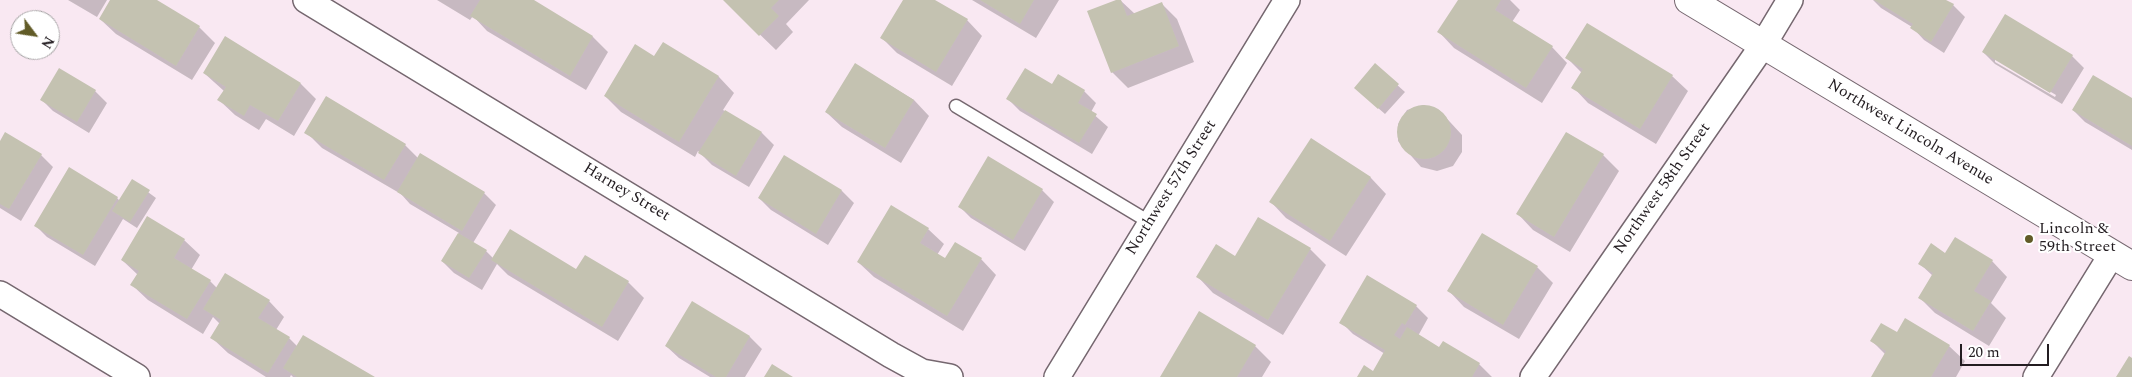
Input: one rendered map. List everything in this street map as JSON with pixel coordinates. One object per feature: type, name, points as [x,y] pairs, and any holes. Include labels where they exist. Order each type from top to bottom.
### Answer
[{"type":"street","name":"Harney Street","points":[[306,0],[891,355],[922,372],[950,377]]},
{"type":"street","name":"Northwest 57th Street","points":[[1057,377],[1287,0]]},
{"type":"street","name":"Northwest Lincoln Avenue","points":[[1689,0],[2122,260]]},
{"type":"street","name":"Northwest 58th Street","points":[[1533,377],[1763,45],[1790,0]]},
{"type":"street","points":[[2036,377],[2122,260]]},
{"type":"street","points":[[0,294],[138,377]]},
{"type":"lane","points":[[956,106],[1151,223]]},
{"type":"building","points":[[110,0],[157,0],[200,26],[176,66],[99,19]]},
{"type":"building","points":[[480,0],[534,0],[593,36],[570,76],[470,16]]},
{"type":"building","points":[[723,0],[779,0],[771,8],[779,16],[759,36]]},
{"type":"building","points":[[903,0],[935,0],[968,19],[936,72],[880,38]]},
{"type":"building","points":[[980,0],[1034,0],[1020,24]]},
{"type":"building","points":[[1116,0],[1121,0],[1127,16],[1162,2],[1179,46],[1111,73],[1087,11]]},
{"type":"building","points":[[1458,0],[1501,0],[1495,10],[1553,46],[1526,88],[1437,32]]},
{"type":"building","points":[[1874,0],[1946,0],[1954,4],[1931,42],[1910,28],[1913,24]]},
{"type":"building","points":[[2005,14],[2073,55],[2050,93],[1982,52]]},
{"type":"building","points":[[1587,23],[1673,75],[1640,129],[1571,88],[1583,69],[1565,58]]},
{"type":"building","points":[[225,36],[301,83],[278,121],[250,105],[244,116],[217,100],[226,87],[203,73]]},
{"type":"building","points":[[663,42],[719,76],[679,142],[604,96],[635,44],[654,56]]},
{"type":"building","points":[[855,63],[914,100],[885,148],[825,112]]},
{"type":"building","points":[[1375,63],[1399,84],[1378,109],[1354,88]]},
{"type":"building","points":[[59,68],[96,90],[77,122],[40,100]]},
{"type":"building","points":[[1025,68],[1052,84],[1058,74],[1085,90],[1078,103],[1097,114],[1079,143],[1006,99]]},
{"type":"building","points":[[2093,75],[2132,98],[2132,146],[2072,110]]},
{"type":"building","points":[[326,96],[406,144],[384,180],[304,133]]},
{"type":"building","points":[[1419,105],[1429,105],[1439,109],[1447,117],[1451,132],[1447,147],[1439,155],[1429,159],[1419,159],[1409,155],[1401,147],[1397,137],[1397,127],[1401,117],[1409,109]]},
{"type":"building","points":[[725,110],[762,132],[736,176],[698,153]]},
{"type":"building","points":[[5,132],[42,154],[9,209],[0,204],[0,141]]},
{"type":"building","points":[[1566,132],[1604,154],[1554,237],[1516,214]]},
{"type":"building","points":[[1311,138],[1371,177],[1330,241],[1269,202]]},
{"type":"building","points":[[420,153],[485,192],[462,231],[397,192]]},
{"type":"building","points":[[784,155],[842,190],[816,234],[758,198]]},
{"type":"building","points":[[988,156],[1043,189],[1013,240],[958,207]]},
{"type":"building","points":[[69,167],[118,197],[83,255],[34,226]]},
{"type":"building","points":[[132,179],[150,190],[130,222],[112,211]]},
{"type":"building","points":[[891,205],[929,228],[920,243],[945,258],[955,242],[982,258],[947,316],[857,262]]},
{"type":"building","points":[[147,216],[185,239],[174,258],[211,280],[187,319],[130,285],[139,271],[121,260]]},
{"type":"building","points":[[1258,217],[1311,248],[1268,320],[1196,277],[1216,244],[1235,256]]},
{"type":"building","points":[[510,229],[576,269],[585,255],[629,281],[602,327],[491,260]]},
{"type":"building","points":[[458,233],[487,250],[469,278],[441,261]]},
{"type":"building","points":[[1482,233],[1538,266],[1503,325],[1447,291]]},
{"type":"building","points":[[1955,237],[1993,260],[1974,291],[1991,301],[1973,331],[1918,298],[1933,273],[1918,264],[1931,243],[1945,253]]},
{"type":"building","points":[[225,273],[270,300],[258,318],[290,337],[268,373],[210,338],[221,320],[203,309]]},
{"type":"building","points":[[1367,275],[1417,305],[1405,325],[1402,323],[1394,335],[1400,339],[1407,327],[1439,347],[1443,341],[1480,363],[1472,377],[1357,377],[1364,365],[1373,371],[1385,350],[1339,323]]},
{"type":"building","points":[[692,301],[750,336],[726,377],[716,377],[665,346]]},
{"type":"building","points":[[1199,311],[1256,345],[1237,377],[1160,377]]},
{"type":"building","points":[[1905,318],[1950,345],[1931,377],[1871,377],[1886,351],[1870,341],[1881,323],[1897,332]]},
{"type":"building","points":[[303,335],[375,377],[297,377],[283,368]]},
{"type":"building","points":[[2129,356],[2132,358],[2132,377],[2116,377]]},
{"type":"building","points":[[772,364],[793,377],[764,377]]},
{"type":"place","name":"Lincoln & 59th Street","points":[[2029,239]]}]
